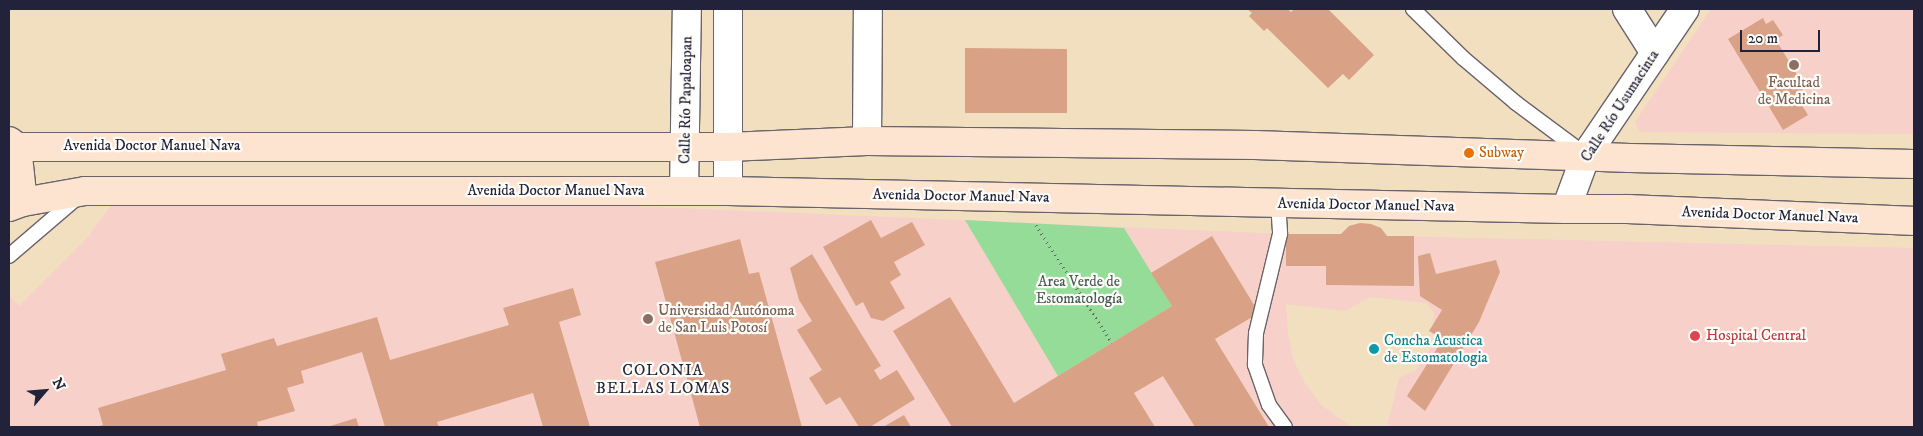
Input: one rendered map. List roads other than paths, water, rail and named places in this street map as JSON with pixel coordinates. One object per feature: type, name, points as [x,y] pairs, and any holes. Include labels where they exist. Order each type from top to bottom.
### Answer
[{"type":"main road","name":"Avenida Doctor Manuel Nava","points":[[12,145],[685,145],[728,147],[867,141],[1255,145],[1630,158],[1914,164]]},
{"type":"main road","points":[[12,145],[16,205]]},
{"type":"main road","name":"Avenida Doctor Manuel Nava","points":[[16,205],[86,191],[728,190],[1629,209],[1914,221]]},
{"type":"street","name":"Calle Río Papaloapan","points":[[684,191],[687,9]]},
{"type":"street","points":[[728,9],[728,190]]},
{"type":"street","points":[[867,141],[868,9]]},
{"type":"street","points":[[1627,9],[1654,53]]},
{"type":"street","name":"Calle Río Usumacinta","points":[[1566,209],[1586,155],[1684,9]]},
{"type":"lane","points":[[1414,9],[1463,58],[1516,103],[1586,155]]},
{"type":"lane","points":[[9,256],[86,191]]},
{"type":"lane","points":[[1278,203],[1280,234],[1256,333],[1255,365],[1269,405],[1285,427]]},
{"type":"place","name":"Facultad de Medicina","points":[[1794,65]]},
{"type":"place","name":"Subway","points":[[1469,153]]},
{"type":"place","name":"Universidad Autónoma de San Luis Potosí","points":[[648,319]]},
{"type":"place","name":"Hospital Central","points":[[1695,336]]},
{"type":"place","name":"Concha Acustica de Estomatologia","points":[[1374,349]]},
{"type":"district","name":"COLONIA BELLAS LOMAS","points":[[663,379]]},
{"type":"park label","name":"Area Verde de Estomatología","points":[[1079,290]]}]
